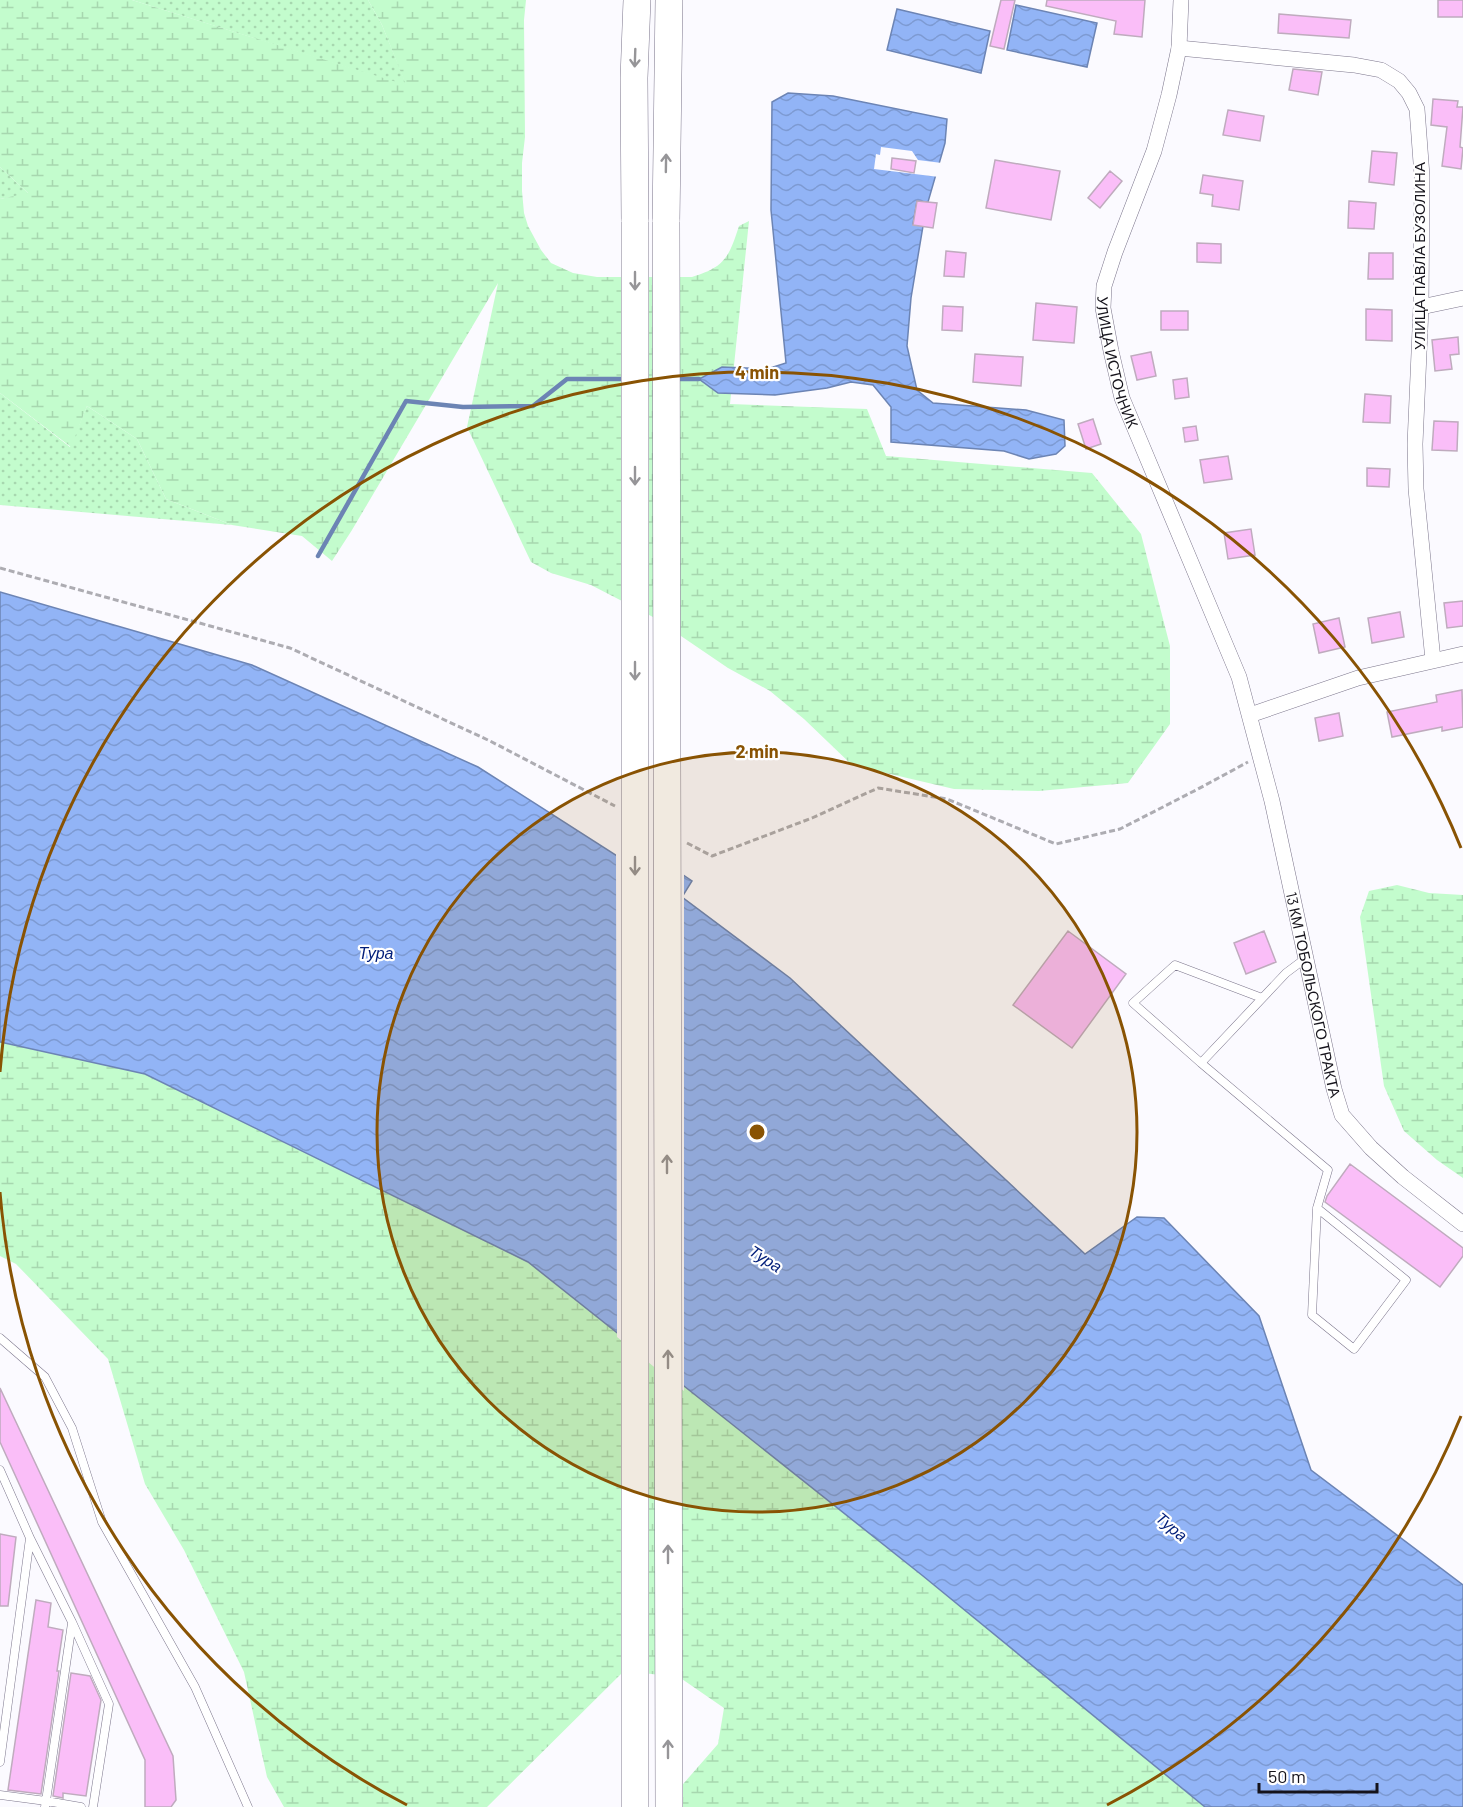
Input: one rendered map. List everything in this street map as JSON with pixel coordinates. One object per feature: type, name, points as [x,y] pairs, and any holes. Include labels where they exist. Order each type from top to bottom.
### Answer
[{"type":"highway","points":[[635,1807],[634,78],[637,0]]},
{"type":"highway","points":[[669,0],[666,222],[669,1807]]},
{"type":"street","name":"УЛИЦА ИСТОЧНИК","points":[[1181,0],[1179,48],[1169,95],[1154,151],[1104,286],[1103,308],[1122,398],[1239,676],[1250,715]]},
{"type":"street","name":"УЛИЦА ПАВЛА БУЗОЛИНА","points":[[1179,48],[1354,65],[1381,70],[1399,81],[1409,93],[1417,109],[1422,176],[1421,307],[1414,444],[1416,489],[1433,660]]},
{"type":"street","points":[[1421,307],[1463,298]]},
{"type":"street","points":[[1250,715],[1358,678],[1463,654]]},
{"type":"street","name":"13 КМ ТОБОЛЬСКОГО ТРАКТА","points":[[1250,715],[1275,812],[1334,1089],[1342,1115],[1371,1148],[1463,1224]]},
{"type":"lane","points":[[1201,1063],[1286,973],[1306,958]]},
{"type":"lane","points":[[1262,998],[1174,965],[1133,1003],[1328,1170],[1317,1208],[1312,1314],[1354,1349],[1406,1280],[1317,1208]]},
{"type":"lane","points":[[0,1338],[45,1377],[67,1418],[102,1522],[195,1687],[248,1807]]},
{"type":"lane","points":[[0,1470],[110,1704],[93,1807]]},
{"type":"lane","points":[[0,1762],[30,1538]]},
{"type":"lane","points":[[45,1804],[72,1622]]},
{"type":"lane","points":[[0,1795],[45,1804],[81,1807]]},
{"type":"green space","points":[[0,0],[132,0],[406,85],[382,25],[368,0],[526,0],[524,20],[525,137],[522,163],[524,213],[528,226],[551,263],[573,273],[597,277],[692,277],[719,265],[732,246],[739,226],[749,221],[730,404],[867,409],[886,456],[1092,473],[1141,534],[1170,646],[1170,724],[1128,783],[1039,791],[954,789],[852,765],[804,719],[770,691],[728,668],[653,617],[591,585],[551,573],[531,562],[467,427],[498,283],[332,561],[302,536],[232,525],[166,499],[137,439],[87,406],[71,447],[0,393],[0,199],[28,193],[0,167]]},
{"type":"green space","points":[[132,0],[368,0],[382,25],[407,86]]},
{"type":"green space","points":[[0,167],[29,194],[0,199]]},
{"type":"green space","points":[[0,393],[70,447],[87,406],[137,439],[166,499],[232,525],[0,505]]},
{"type":"green space","points":[[1397,885],[1429,893],[1463,895],[1463,1178],[1437,1160],[1404,1131],[1384,1086],[1360,917],[1369,891]]},
{"type":"green space","points":[[0,1042],[145,1074],[528,1262],[923,1576],[1205,1807],[677,1807],[677,1791],[718,1744],[724,1708],[679,1677],[624,1671],[487,1807],[284,1807],[267,1777],[244,1672],[184,1550],[145,1484],[108,1359],[16,1264],[0,1256]]},
{"type":"water","points":[[1016,5],[1097,23],[1087,67],[1007,50]]},
{"type":"water","points":[[897,9],[990,31],[981,73],[887,50]]},
{"type":"water","points":[[788,93],[833,96],[947,119],[945,143],[928,202],[917,201],[913,224],[923,226],[911,298],[907,346],[917,390],[933,403],[1026,410],[1064,420],[1065,446],[1056,454],[1029,459],[1004,451],[891,442],[891,407],[873,385],[851,382],[827,388],[775,395],[718,393],[699,379],[722,367],[767,369],[786,363],[771,210],[772,102]]},
{"type":"water","name":"Тура","points":[[0,592],[252,665],[478,767],[653,879],[664,862],[692,881],[682,897],[790,978],[1085,1254],[1137,1217],[1164,1218],[1259,1316],[1311,1470],[1463,1585],[1463,1807],[1205,1807],[923,1576],[528,1262],[145,1074],[0,1042]]},
{"type":"pier","points":[[881,147],[912,151],[918,160],[942,163],[939,177],[874,169],[876,154],[880,155]]},
{"type":"pier","points":[[616,852],[653,875],[662,861],[666,860],[684,872],[684,1391],[617,1337]]},
{"type":"building","points":[[1001,0],[1015,0],[1004,49],[990,46]]},
{"type":"building","points":[[1047,0],[1145,0],[1142,37],[1114,34],[1116,21],[1046,6]]},
{"type":"building","points":[[1438,0],[1463,0],[1463,17],[1438,17]]},
{"type":"building","points":[[1279,14],[1351,20],[1349,38],[1278,33]]},
{"type":"building","points":[[1293,69],[1322,72],[1318,95],[1289,90]]},
{"type":"building","points":[[1433,99],[1458,101],[1457,107],[1463,107],[1461,169],[1442,166],[1447,127],[1431,125]]},
{"type":"building","points":[[1228,110],[1264,116],[1260,141],[1223,135]]},
{"type":"building","points":[[1372,151],[1397,153],[1394,185],[1369,182]]},
{"type":"building","points":[[892,158],[916,161],[914,173],[891,169]]},
{"type":"building","points":[[995,160],[1060,171],[1051,220],[986,208]]},
{"type":"building","points":[[1110,171],[1122,181],[1100,208],[1088,198]]},
{"type":"building","points":[[1203,175],[1243,181],[1239,210],[1212,206],[1213,195],[1200,193]]},
{"type":"building","points":[[917,201],[937,203],[933,228],[913,225]]},
{"type":"building","points":[[1349,201],[1376,203],[1374,229],[1348,228]]},
{"type":"building","points":[[1197,243],[1221,244],[1221,263],[1197,262]]},
{"type":"building","points":[[946,251],[966,253],[964,277],[944,276]]},
{"type":"building","points":[[1369,253],[1393,253],[1393,279],[1368,279]]},
{"type":"building","points":[[1036,303],[1077,307],[1074,343],[1033,340]]},
{"type":"building","points":[[943,306],[963,307],[962,331],[942,330]]},
{"type":"building","points":[[1366,309],[1392,310],[1392,341],[1366,340]]},
{"type":"building","points":[[1161,311],[1188,311],[1188,330],[1161,330]]},
{"type":"building","points":[[1458,337],[1459,354],[1450,355],[1452,369],[1435,371],[1432,340]]},
{"type":"building","points":[[1151,352],[1156,376],[1137,380],[1131,356]]},
{"type":"building","points":[[975,354],[1023,357],[1021,386],[973,382]]},
{"type":"building","points":[[1187,378],[1189,397],[1175,399],[1173,380]]},
{"type":"building","points":[[1365,394],[1391,396],[1390,423],[1363,422]]},
{"type":"building","points":[[1093,419],[1101,444],[1086,449],[1078,424]]},
{"type":"building","points":[[1434,421],[1458,422],[1457,451],[1432,450]]},
{"type":"building","points":[[1196,426],[1198,440],[1185,442],[1183,428]]},
{"type":"building","points":[[1228,456],[1232,479],[1204,483],[1200,460]]},
{"type":"building","points":[[1367,468],[1390,469],[1389,487],[1367,486]]},
{"type":"building","points":[[1251,529],[1255,555],[1228,559],[1224,533]]},
{"type":"building","points":[[1463,601],[1463,626],[1447,628],[1444,603]]},
{"type":"building","points":[[1400,612],[1404,637],[1372,643],[1368,618]]},
{"type":"building","points":[[1339,618],[1345,647],[1319,653],[1313,624]]},
{"type":"building","points":[[1462,690],[1463,727],[1442,731],[1442,727],[1392,737],[1387,712],[1437,702],[1436,695]]},
{"type":"building","points":[[1339,713],[1343,736],[1319,741],[1315,718]]},
{"type":"building","points":[[1068,931],[1126,974],[1072,1048],[1013,1005]]},
{"type":"building","points":[[1264,931],[1276,962],[1246,974],[1234,943]]},
{"type":"building","points":[[1350,1164],[1463,1248],[1463,1256],[1440,1287],[1325,1202]]},
{"type":"building","points":[[0,1388],[173,1756],[176,1800],[171,1807],[145,1807],[145,1760],[0,1442]]},
{"type":"building","points":[[0,1534],[16,1537],[8,1606],[0,1606]]},
{"type":"building","points":[[36,1600],[51,1603],[48,1627],[63,1630],[41,1794],[8,1790]]},
{"type":"building","points":[[71,1673],[90,1676],[101,1700],[86,1796],[63,1793],[63,1798],[53,1796]]},
{"type":"waterway","points":[[318,556],[406,401],[463,407],[533,406],[567,379],[628,379]]},
{"type":"waterway","points":[[675,379],[699,379]]}]
